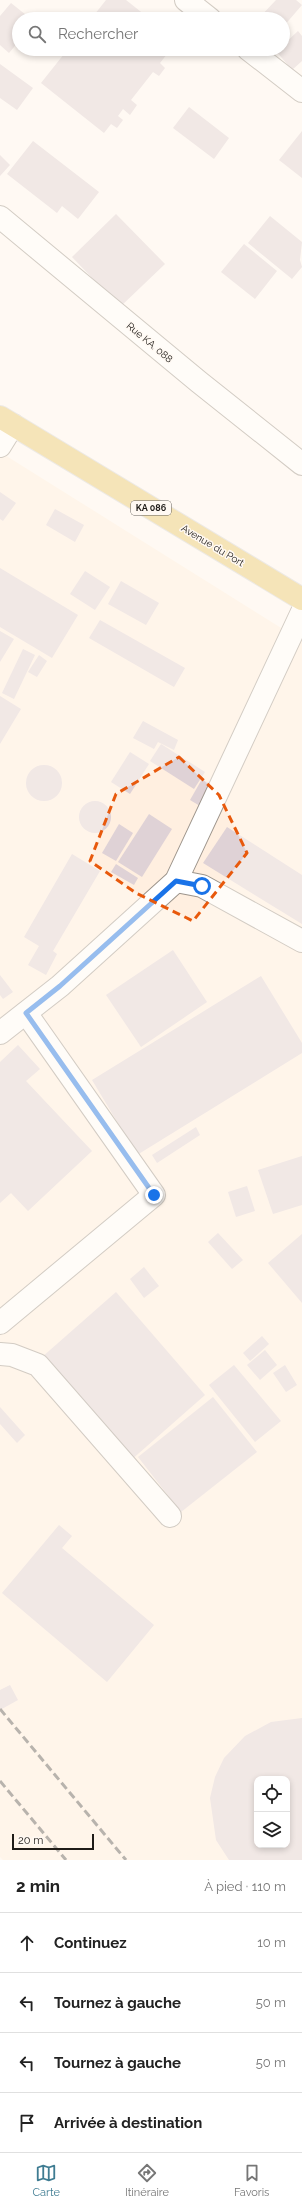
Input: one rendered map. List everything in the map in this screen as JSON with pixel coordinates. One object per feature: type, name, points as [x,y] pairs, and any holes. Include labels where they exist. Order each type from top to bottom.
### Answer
[{"type":"main road","name":"Avenue du Port","points":[[6,421],[302,599]]},
{"type":"street","points":[[186,0],[201,12]]},
{"type":"street","points":[[257,56],[302,91]]},
{"type":"street","name":"Rue KA. 088","points":[[0,217],[199,382],[302,464]]},
{"type":"street","points":[[0,446],[6,421]]},
{"type":"street","points":[[0,1033],[60,986],[176,881],[302,612]]},
{"type":"street","points":[[176,881],[202,886],[302,941]]},
{"type":"street","points":[[0,1323],[154,1195],[26,1013]]},
{"type":"street","points":[[0,1354],[12,1355],[38,1365],[170,1516]]},
{"type":"highlighted area","points":[[179,757],[219,795],[247,853],[193,921],[136,893],[90,861],[116,794]]},
{"type":"shaded area","points":[[0,452],[302,641],[302,1860],[3,1860],[0,1857]]},
{"type":"building","points":[[106,0],[126,0],[141,12],[97,12]]},
{"type":"building","points":[[276,0],[296,0],[302,5],[290,19],[290,12],[265,12]]},
{"type":"building","points":[[11,3],[22,12],[12,12],[12,49],[9,53],[0,45],[0,16]]},
{"type":"building","points":[[298,31],[302,36],[302,61],[292,70],[280,56],[290,56],[290,38]]},
{"type":"building","points":[[62,56],[166,56],[160,63],[165,68],[159,76],[153,72],[131,100],[137,105],[130,115],[123,109],[118,116],[123,120],[117,128],[111,124],[104,133],[41,83]]},
{"type":"building","points":[[0,64],[33,88],[17,110],[0,98]]},
{"type":"building","points":[[189,107],[229,138],[214,159],[173,128]]},
{"type":"building","points":[[302,131],[302,178],[279,160]]},
{"type":"building","points":[[33,141],[99,192],[78,219],[62,206],[57,213],[7,174]]},
{"type":"building","points":[[0,155],[10,165],[0,176]]},
{"type":"building","points":[[116,214],[165,264],[120,307],[72,257]]},
{"type":"building","points":[[270,216],[302,242],[300,260],[302,267],[292,279],[248,243]]},
{"type":"building","points":[[244,244],[277,271],[255,299],[221,272]]},
{"type":"building","points":[[0,492],[16,503],[3,521],[0,519]]},
{"type":"building","points":[[55,509],[84,525],[75,542],[46,525]]},
{"type":"building","points":[[0,568],[78,615],[52,658],[0,627]]},
{"type":"building","points":[[85,571],[110,587],[95,610],[70,594]]},
{"type":"building","points":[[121,581],[159,603],[146,625],[108,604]]},
{"type":"building","points":[[100,620],[185,668],[174,687],[89,638]]},
{"type":"building","points":[[0,631],[14,639],[0,662]]},
{"type":"building","points":[[23,649],[35,655],[14,699],[2,693]]},
{"type":"building","points":[[39,655],[47,661],[37,677],[28,672]]},
{"type":"building","points":[[0,696],[21,709],[0,744]]},
{"type":"building","points":[[143,721],[178,740],[174,750],[158,742],[154,749],[133,738]]},
{"type":"building","points":[[161,744],[205,772],[194,789],[150,761]]},
{"type":"building","points":[[130,752],[149,764],[130,794],[111,782]]},
{"type":"building","points":[[47,765],[57,770],[61,776],[61,790],[57,796],[51,800],[41,801],[31,796],[27,790],[26,780],[31,770],[37,766]]},
{"type":"building","points":[[202,779],[212,785],[200,806],[190,800]]},
{"type":"building","points":[[92,801],[98,801],[107,805],[111,817],[107,829],[98,833],[92,833],[83,829],[79,820],[79,814],[83,805]]},
{"type":"building","points":[[149,814],[172,829],[142,877],[118,862]]},
{"type":"building","points":[[119,824],[133,833],[116,861],[102,853]]},
{"type":"building","points":[[227,827],[302,875],[302,924],[203,863]]},
{"type":"building","points":[[72,854],[100,871],[53,951],[57,954],[46,975],[28,965],[39,946],[24,937]]},
{"type":"building","points":[[116,864],[138,878],[134,885],[111,872]]},
{"type":"building","points":[[173,950],[207,1002],[141,1047],[106,995]]},
{"type":"building","points":[[0,975],[13,992],[3,999],[0,995]]},
{"type":"building","points":[[261,976],[302,1043],[302,1053],[137,1155],[92,1080]]},
{"type":"building","points":[[18,1045],[40,1069],[26,1081],[92,1151],[28,1211],[11,1193],[0,1203],[0,1062]]},
{"type":"building","points":[[196,1127],[200,1135],[157,1163],[152,1155]]},
{"type":"building","points":[[302,1156],[302,1205],[273,1214],[258,1170]]},
{"type":"building","points":[[247,1186],[255,1211],[236,1217],[228,1192]]},
{"type":"building","points":[[218,1233],[243,1260],[232,1269],[208,1242]]},
{"type":"building","points":[[302,1234],[302,1303],[268,1263]]},
{"type":"building","points":[[144,1267],[159,1286],[144,1298],[130,1279]]},
{"type":"building","points":[[116,1292],[205,1395],[130,1461],[41,1358]]},
{"type":"building","points":[[262,1336],[269,1344],[250,1361],[243,1353]]},
{"type":"building","points":[[265,1350],[277,1365],[260,1380],[247,1365]]},
{"type":"building","points":[[234,1365],[281,1421],[255,1442],[209,1385]]},
{"type":"building","points":[[285,1365],[297,1385],[286,1392],[273,1373]]},
{"type":"building","points":[[213,1397],[257,1452],[181,1512],[138,1457]]},
{"type":"building","points":[[0,1407],[25,1435],[17,1443],[0,1424]]},
{"type":"building","points":[[59,1525],[72,1536],[62,1548],[154,1625],[107,1682],[2,1593]]},
{"type":"building","points":[[10,1685],[18,1700],[0,1710],[0,1690]]},
{"type":"building","points":[[302,1718],[302,1860],[229,1860],[216,1840],[210,1798],[215,1777],[224,1758],[245,1736],[271,1722]]},
{"type":"railway","points":[[0,1709],[126,1860]]},
{"type":"railway","points":[[0,1781],[66,1860]]},
{"type":"route","points":[[154,1195],[26,1013],[60,986],[176,881],[202,886]]}]
